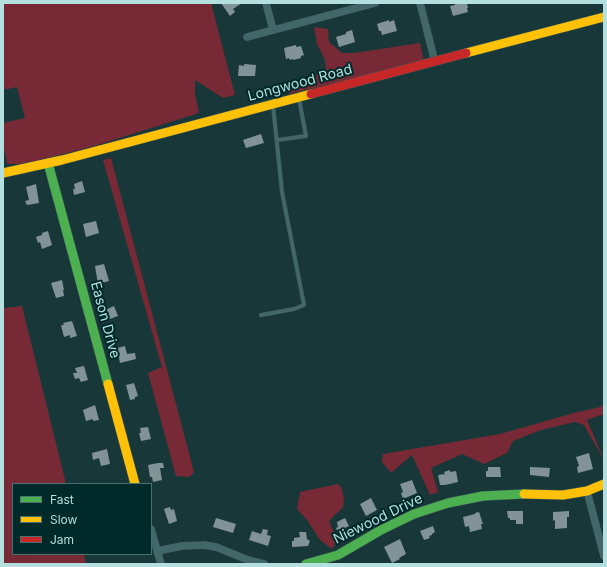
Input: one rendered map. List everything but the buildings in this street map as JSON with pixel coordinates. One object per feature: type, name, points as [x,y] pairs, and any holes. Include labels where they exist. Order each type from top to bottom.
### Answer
[{"type":"street","points":[[266,3],[273,30]]},
{"type":"street","points":[[247,37],[375,3]]},
{"type":"street","points":[[420,3],[435,62]]},
{"type":"street","name":"Longwood Road","points":[[3,173],[48,163],[604,17]]},
{"type":"street","name":"Eason Drive","points":[[48,163],[135,483]]},
{"type":"street","name":"Niewood Drive","points":[[306,564],[320,561],[338,554],[381,530],[414,514],[448,503],[509,494],[556,495],[587,491],[604,484]]},
{"type":"street","points":[[587,491],[604,556]]},
{"type":"street","points":[[152,533],[161,564]]},
{"type":"street","points":[[157,551],[182,546],[204,545],[216,547],[248,560],[264,564]]},
{"type":"lane","points":[[277,140],[306,136],[298,98]]},
{"type":"lane","points":[[261,315],[294,309],[304,305],[282,192],[273,104]]},
{"type":"shaded area","points":[[3,3],[211,3],[235,95],[223,98],[195,80],[195,94],[199,113],[91,147],[23,164],[7,164],[3,143],[3,123],[25,118],[17,87],[3,90]]},
{"type":"shaded area","points":[[314,27],[328,29],[329,42],[342,53],[354,53],[420,43],[424,61],[289,94],[287,84],[320,74],[326,68],[325,60],[317,44]]},
{"type":"shaded area","points":[[111,158],[194,472],[189,477],[176,476],[148,373],[162,367],[103,160]]},
{"type":"shaded area","points":[[22,306],[66,483],[12,483],[12,555],[84,555],[86,564],[3,564],[3,308]]},
{"type":"shaded area","points":[[604,404],[604,416],[601,415],[587,420],[604,460],[584,425],[575,422],[541,430],[513,441],[507,453],[484,464],[462,454],[431,468],[438,492],[430,495],[412,455],[391,473],[382,462],[383,454],[500,434],[600,407]]},
{"type":"shaded area","points":[[338,484],[341,487],[344,498],[343,507],[329,521],[337,540],[332,549],[320,540],[307,520],[297,509],[300,492]]},
{"type":"traffic: fast","points":[[48,163],[108,384]]},
{"type":"traffic: fast","points":[[306,564],[338,555],[381,530],[414,514],[448,503],[483,496],[524,494]]},
{"type":"traffic: slow","points":[[466,53],[604,17]]},
{"type":"traffic: slow","points":[[3,173],[62,160],[311,94]]},
{"type":"traffic: slow","points":[[108,384],[135,483]]},
{"type":"traffic: slow","points":[[524,494],[563,495],[587,491],[604,484]]},
{"type":"traffic: jam","points":[[311,94],[466,53]]}]
